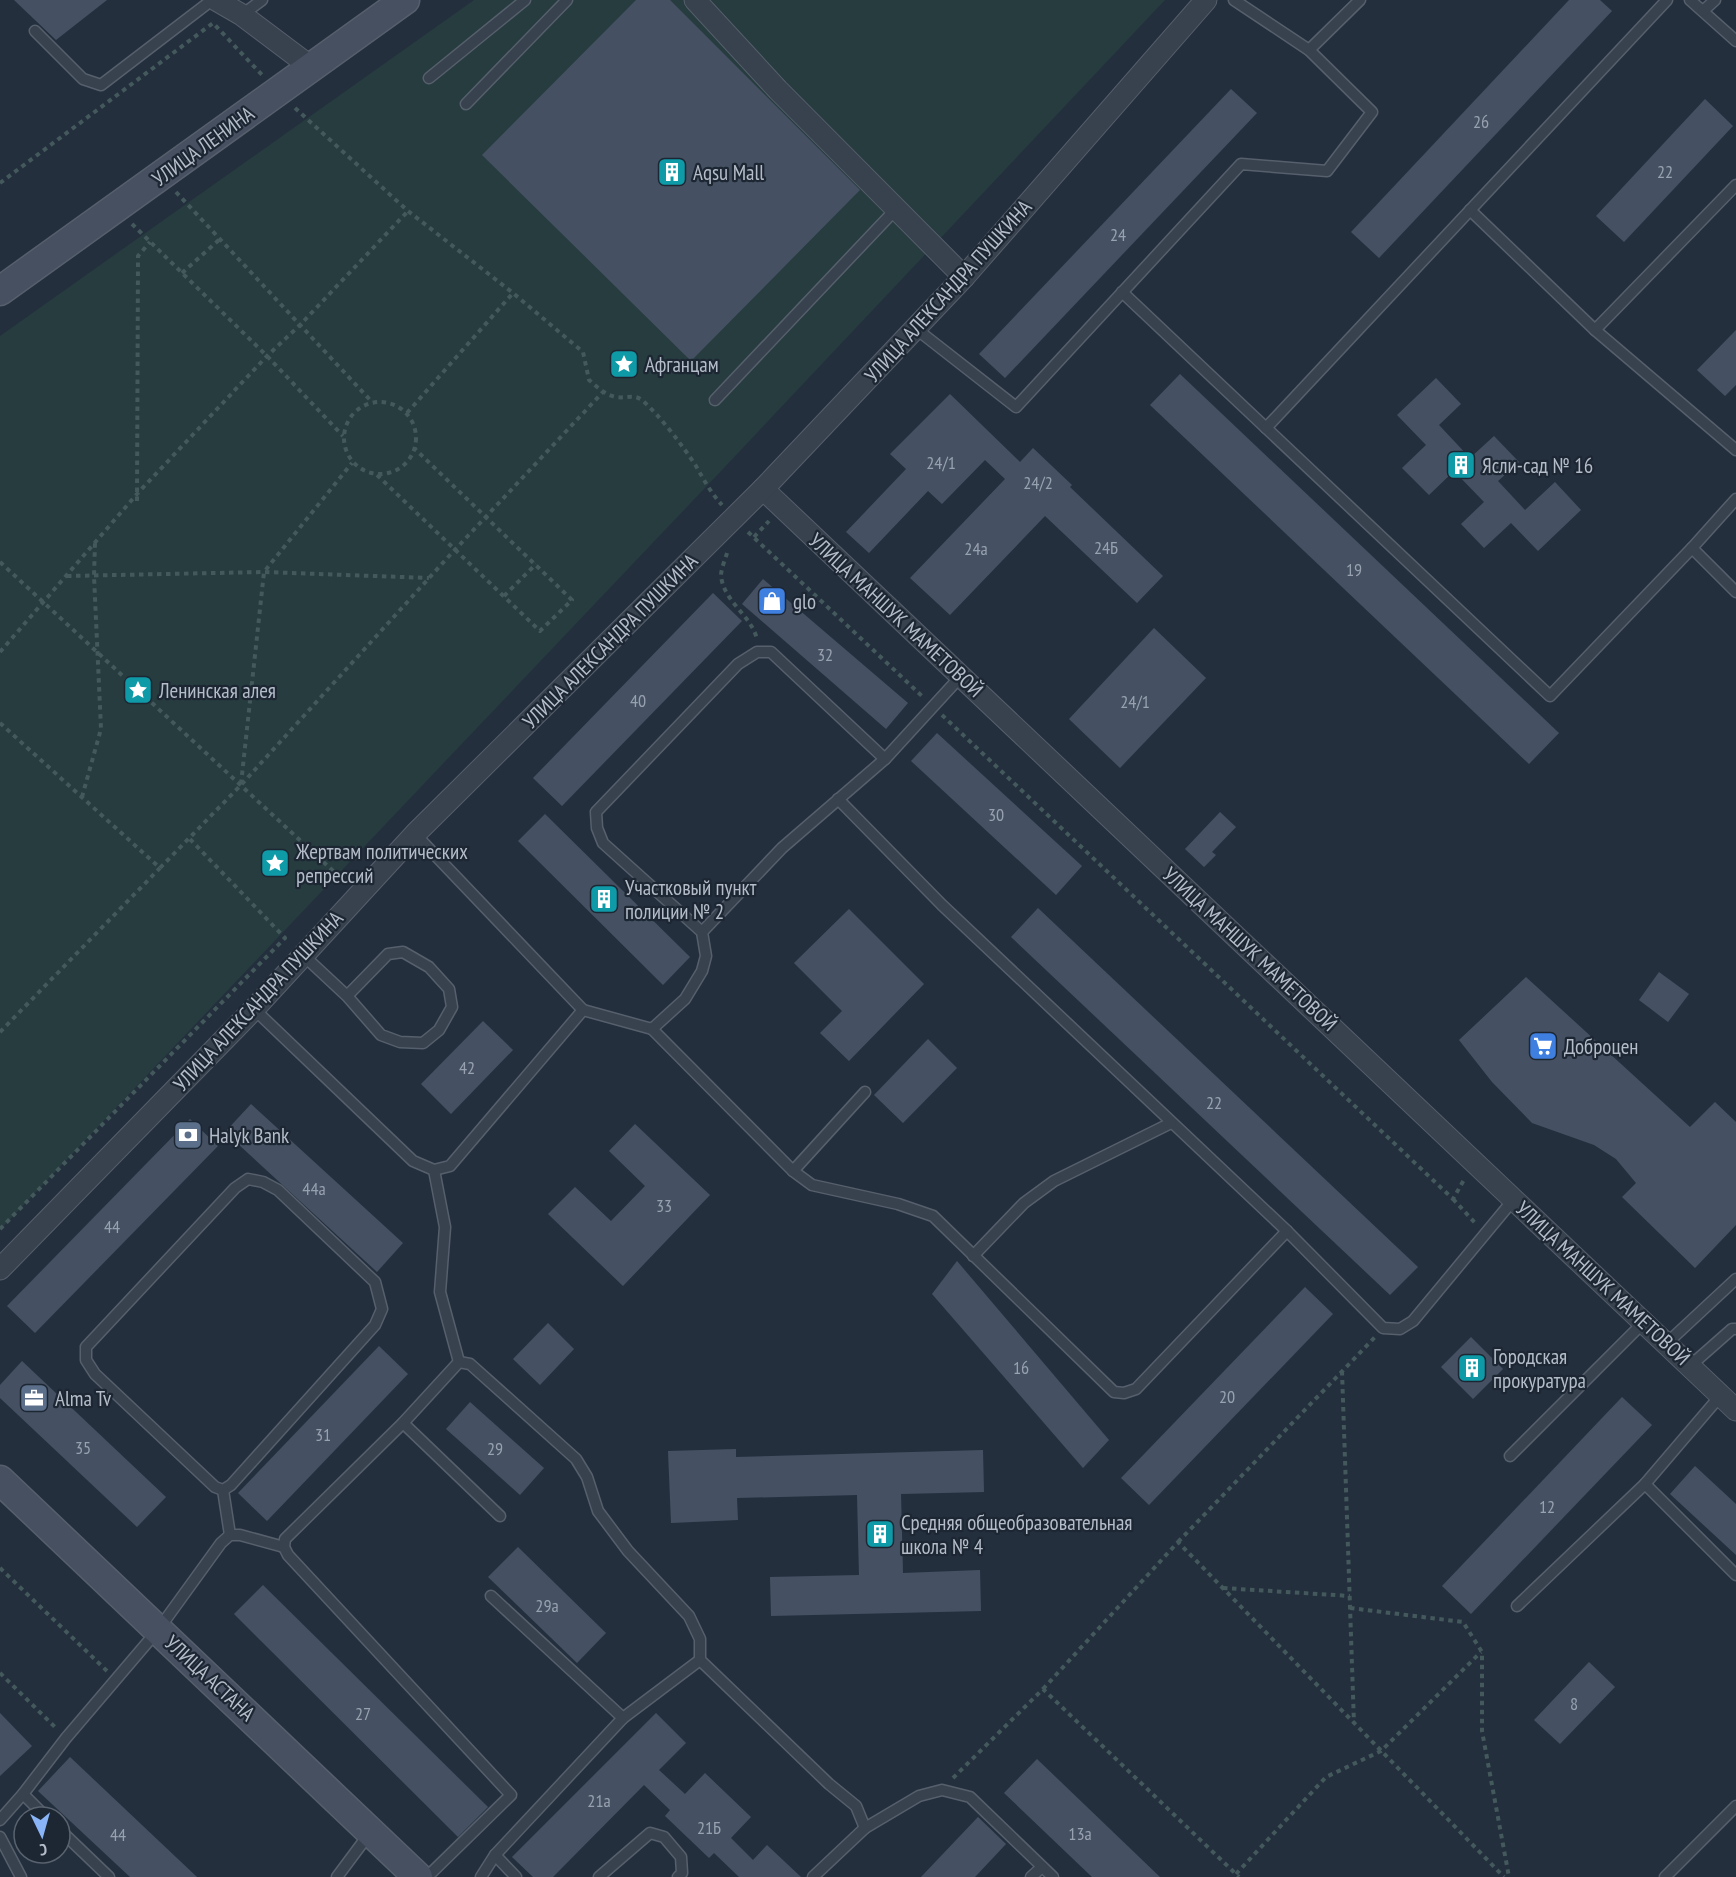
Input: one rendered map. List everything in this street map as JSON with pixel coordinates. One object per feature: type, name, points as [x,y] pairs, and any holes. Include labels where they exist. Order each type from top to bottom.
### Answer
[{"type":"street","points":[[214,0],[242,15],[311,67]]},
{"type":"street","name":"УЛИЦА ЛЕНИНА","points":[[0,291],[405,0]]},
{"type":"street","points":[[695,0],[778,90],[964,277]]},
{"type":"street","name":"УЛИЦА АЛЕКСАНДРА ПУШКИНА","points":[[0,1269],[254,1009],[415,834],[736,521],[763,489],[964,277],[1206,0]]},
{"type":"street","name":"УЛИЦА МАНШУК МАМЕТОВОЙ","points":[[763,489],[1728,1402]]},
{"type":"street","name":"УЛИЦА АСТАНА","points":[[0,1480],[418,1877]]},
{"type":"lane","points":[[34,31],[83,79],[101,85],[214,0]]},
{"type":"lane","points":[[242,15],[262,0]]},
{"type":"lane","points":[[429,78],[525,0]]},
{"type":"lane","points":[[466,104],[567,0]]},
{"type":"lane","points":[[915,328],[1016,407],[1241,164],[1327,171],[1372,112],[1309,50],[1234,0]]},
{"type":"lane","points":[[1309,50],[1360,0]]},
{"type":"lane","points":[[1266,428],[1667,0]]},
{"type":"lane","points":[[1690,0],[1736,41]]},
{"type":"lane","points":[[1703,12],[1715,0]]},
{"type":"lane","points":[[1595,330],[1736,185]]},
{"type":"lane","points":[[715,400],[896,209]]},
{"type":"lane","points":[[1470,210],[1595,330],[1736,450]]},
{"type":"lane","points":[[1122,292],[1550,696],[1736,500]]},
{"type":"lane","points":[[1692,548],[1736,592]]},
{"type":"lane","points":[[652,1029],[685,999],[702,971],[706,956],[702,932],[603,843],[597,828],[596,812],[738,664],[757,651],[771,652],[885,759]]},
{"type":"lane","points":[[702,932],[782,848],[885,759],[961,676]]},
{"type":"lane","points":[[838,799],[942,905],[1171,1124],[1287,1231],[1383,1328],[1400,1329],[1413,1321],[1514,1199]]},
{"type":"lane","points":[[415,834],[583,1010],[652,1029],[793,1171],[812,1185],[898,1204],[933,1216],[1114,1392],[1124,1393],[1136,1389],[1287,1231]]},
{"type":"lane","points":[[303,955],[347,996],[381,1035],[400,1042],[423,1043],[439,1030],[452,1007],[449,989],[429,967],[403,952],[388,954],[347,996]]},
{"type":"lane","points":[[254,1009],[413,1161],[434,1170],[450,1166],[583,1010]]},
{"type":"lane","points":[[793,1171],[865,1092]]},
{"type":"lane","points":[[973,1256],[1024,1203],[1054,1181],[1171,1124]]},
{"type":"lane","points":[[434,1170],[445,1227],[440,1292],[459,1362]]},
{"type":"lane","points":[[248,1179],[263,1182],[278,1190],[375,1282],[382,1309],[375,1325],[231,1485],[223,1490],[215,1487],[95,1374],[86,1360],[86,1347],[235,1188],[248,1179]]},
{"type":"lane","points":[[1666,1344],[1736,1279]]},
{"type":"lane","points":[[1510,1456],[1644,1322]]},
{"type":"lane","points":[[1690,1366],[1732,1329],[1736,1329]]},
{"type":"lane","points":[[427,1877],[511,1795],[288,1555],[284,1547],[285,1539],[404,1423],[459,1362]]},
{"type":"lane","points":[[459,1362],[470,1364],[576,1459],[587,1477],[598,1511],[628,1551],[689,1616],[700,1638],[700,1660],[829,1784],[856,1806],[865,1828]]},
{"type":"lane","points":[[1517,1606],[1728,1402]]},
{"type":"lane","points":[[404,1423],[500,1516]]},
{"type":"lane","points":[[1644,1484],[1736,1575]]},
{"type":"lane","points":[[223,1490],[230,1535]]},
{"type":"lane","points":[[0,1820],[158,1630],[221,1543],[230,1535],[240,1535],[284,1547]]},
{"type":"lane","points":[[491,1596],[623,1718]]},
{"type":"lane","points":[[481,1877],[495,1855],[623,1718],[700,1660]]},
{"type":"lane","points":[[813,1877],[865,1828],[919,1796],[942,1790],[970,1797],[1053,1877]]},
{"type":"lane","points":[[23,1794],[34,1805]]},
{"type":"lane","points":[[1665,1877],[1736,1806]]},
{"type":"lane","points":[[337,1877],[371,1832]]},
{"type":"lane","points":[[599,1877],[650,1833],[664,1837],[681,1857],[682,1873],[678,1877]]},
{"type":"lane","points":[[0,1837],[21,1877]]},
{"type":"lane","points":[[72,1842],[109,1877]]},
{"type":"lane","points":[[0,1863],[10,1854]]},
{"type":"lane","points":[[495,1855],[516,1877]]},
{"type":"lane","points":[[1031,1877],[1042,1867]]},
{"type":"path","points":[[0,183],[213,23],[278,92],[408,211],[513,293],[583,352],[589,380],[604,392],[617,397],[632,395],[642,400],[678,441],[712,494],[736,521],[1453,1199],[1485,1234]]},
{"type":"path","points":[[162,176],[372,402]]},
{"type":"path","points":[[116,209],[267,356],[343,436]]},
{"type":"path","points":[[0,652],[137,494],[408,211]]},
{"type":"path","points":[[182,273],[220,240]]},
{"type":"path","points":[[137,501],[138,256],[150,242]]},
{"type":"path","points":[[407,413],[513,293]]},
{"type":"path","points":[[1,1030],[241,784],[455,550],[604,392]]},
{"type":"path","points":[[377,475],[394,472],[407,463],[415,449],[416,430],[407,413],[391,403],[372,402],[357,409],[347,421],[343,436],[345,450],[352,463],[364,471],[377,475],[540,631],[572,600],[415,449]]},
{"type":"path","points":[[241,784],[264,572],[352,463]]},
{"type":"path","points":[[736,521],[721,574],[725,590],[757,636],[757,651]]},
{"type":"path","points":[[82,797],[101,729],[94,576],[95,543]]},
{"type":"path","points":[[0,562],[358,895]]},
{"type":"path","points":[[504,596],[536,564]]},
{"type":"path","points":[[67,576],[264,572],[429,579]]},
{"type":"path","points":[[0,723],[160,868]]},
{"type":"path","points":[[0,1229],[285,938],[189,838]]},
{"type":"path","points":[[1453,1199],[1475,1162]]},
{"type":"path","points":[[942,1790],[1043,1689],[1178,1542],[1383,1328]]},
{"type":"path","points":[[1342,1371],[1354,1724]]},
{"type":"path","points":[[1178,1542],[1504,1877]]},
{"type":"path","points":[[0,1568],[116,1680]]},
{"type":"path","points":[[1222,1587],[1350,1596]]},
{"type":"path","points":[[1350,1608],[1463,1622],[1482,1652],[1482,1731],[1509,1877]]},
{"type":"path","points":[[1043,1689],[1238,1875],[1326,1777],[1382,1751],[1482,1652]]},
{"type":"path","points":[[0,1673],[66,1738]]},
{"type":"green space","points":[[474,0],[1165,0],[0,1230],[0,336]]},
{"type":"building","points":[[14,0],[107,0],[56,40]]},
{"type":"building","name":"Аqsu Mall","points":[[636,0],[670,0],[860,190],[691,361],[482,155]]},
{"type":"building","points":[[1569,0],[1600,0],[1612,11],[1379,258],[1351,232]]},
{"type":"building","points":[[1231,89],[1257,113],[1005,378],[979,354]]},
{"type":"building","points":[[1705,99],[1733,126],[1624,242],[1596,216]]},
{"type":"building","points":[[1736,330],[1736,385],[1725,396],[1697,370]]},
{"type":"building","points":[[1180,374],[1559,733],[1529,764],[1150,405]]},
{"type":"building","name":"Ясли-сад № 16","points":[[1436,378],[1461,404],[1439,425],[1470,458],[1494,436],[1519,462],[1498,481],[1525,510],[1555,482],[1581,510],[1538,551],[1511,523],[1484,548],[1461,524],[1484,502],[1454,471],[1429,495],[1402,468],[1426,445],[1397,415]]},
{"type":"building","points":[[950,394],[1020,462],[1033,448],[1072,485],[1070,487],[1163,576],[1137,603],[1045,516],[950,615],[910,578],[1005,479],[985,460],[942,504],[928,491],[869,553],[846,532],[906,469],[890,454]]},
{"type":"building","points":[[763,579],[908,703],[886,729],[742,604]]},
{"type":"building","points":[[713,593],[742,621],[562,806],[533,778]]},
{"type":"building","points":[[1154,628],[1206,678],[1120,768],[1069,719]]},
{"type":"building","points":[[937,733],[1082,866],[1056,895],[911,761]]},
{"type":"building","points":[[1220,812],[1236,827],[1212,852],[1216,855],[1204,867],[1185,849]]},
{"type":"building","name":"Участковый пункт полиции № 2","points":[[545,814],[690,957],[663,985],[518,841]]},
{"type":"building","points":[[1038,908],[1418,1267],[1390,1295],[1011,937]]},
{"type":"building","points":[[849,909],[924,984],[849,1061],[820,1033],[842,1011],[794,963]]},
{"type":"building","points":[[1659,972],[1689,994],[1668,1022],[1639,1000]]},
{"type":"building","points":[[1526,977],[1690,1127],[1715,1102],[1736,1122],[1736,1225],[1695,1268],[1622,1197],[1636,1183],[1616,1159],[1594,1145],[1532,1123],[1492,1082],[1459,1040]]},
{"type":"building","points":[[483,1021],[513,1050],[451,1114],[421,1084]]},
{"type":"building","points":[[928,1039],[957,1068],[903,1123],[874,1095]]},
{"type":"building","points":[[251,1104],[403,1243],[377,1272],[225,1132]]},
{"type":"building","points":[[190,1119],[218,1146],[35,1333],[7,1306]]},
{"type":"building","points":[[635,1124],[710,1195],[623,1286],[548,1214],[575,1187],[611,1221],[645,1186],[609,1151]]},
{"type":"building","points":[[957,1261],[1109,1440],[1083,1468],[932,1294]]},
{"type":"building","points":[[1305,1287],[1333,1314],[1149,1505],[1121,1478]]},
{"type":"building","points":[[548,1323],[574,1349],[540,1385],[513,1359]]},
{"type":"building","name":"Городская прокуратура","points":[[1471,1337],[1503,1369],[1473,1399],[1441,1367]]},
{"type":"building","points":[[379,1346],[408,1374],[267,1521],[238,1493]]},
{"type":"building","points":[[22,1361],[166,1497],[137,1527],[0,1398],[0,1385]]},
{"type":"building","points":[[1622,1397],[1652,1425],[1471,1614],[1442,1586]]},
{"type":"building","points":[[470,1402],[544,1468],[520,1495],[446,1429]]},
{"type":"building","name":"Средняя общеобразовательная школа № 4","points":[[736,1449],[736,1457],[983,1450],[984,1492],[901,1494],[903,1573],[980,1570],[981,1611],[771,1616],[770,1577],[859,1575],[857,1495],[737,1498],[738,1520],[671,1523],[668,1451]]},
{"type":"building","points":[[1695,1466],[1736,1504],[1736,1555],[1670,1494]]},
{"type":"building","points":[[518,1547],[606,1633],[577,1663],[488,1577]]},
{"type":"building","points":[[263,1585],[488,1807],[458,1837],[234,1614]]},
{"type":"building","points":[[1589,1662],[1615,1687],[1560,1744],[1534,1720]]},
{"type":"building","points":[[0,1713],[32,1746],[0,1776]]},
{"type":"building","points":[[656,1713],[686,1743],[659,1770],[685,1794],[705,1773],[751,1817],[731,1838],[753,1860],[767,1845],[801,1877],[739,1877],[714,1853],[709,1858],[665,1816],[670,1810],[644,1785],[553,1877],[533,1877],[512,1857]]},
{"type":"building","points":[[70,1757],[197,1877],[130,1877],[72,1823],[72,1805],[53,1805],[38,1791]]},
{"type":"building","points":[[1037,1759],[1160,1877],[1092,1877],[1004,1793]]},
{"type":"building","points":[[978,1817],[1006,1844],[975,1877],[921,1877]]},
{"type":"place","name":"Аqsu Mall","points":[[672,172]]},
{"type":"place","name":"Афганцам","points":[[624,364]]},
{"type":"place","name":"Ясли-сад № 16","points":[[1461,465]]},
{"type":"place","name":"glo","points":[[772,601]]},
{"type":"place","name":"Ленинская алея","points":[[138,690]]},
{"type":"place","name":"Жертвам политических репрессий","points":[[275,863]]},
{"type":"place","name":"Участковый пункт полиции № 2","points":[[604,899]]},
{"type":"place","name":"Доброцен","points":[[1543,1046]]},
{"type":"place","name":"Halyk Bank","points":[[188,1135]]},
{"type":"place","name":"Городская прокуратура","points":[[1472,1368]]},
{"type":"place","name":"Alma Tv","points":[[34,1398]]},
{"type":"place","name":"Средняя общеобразовательная школа № 4","points":[[880,1534]]}]
